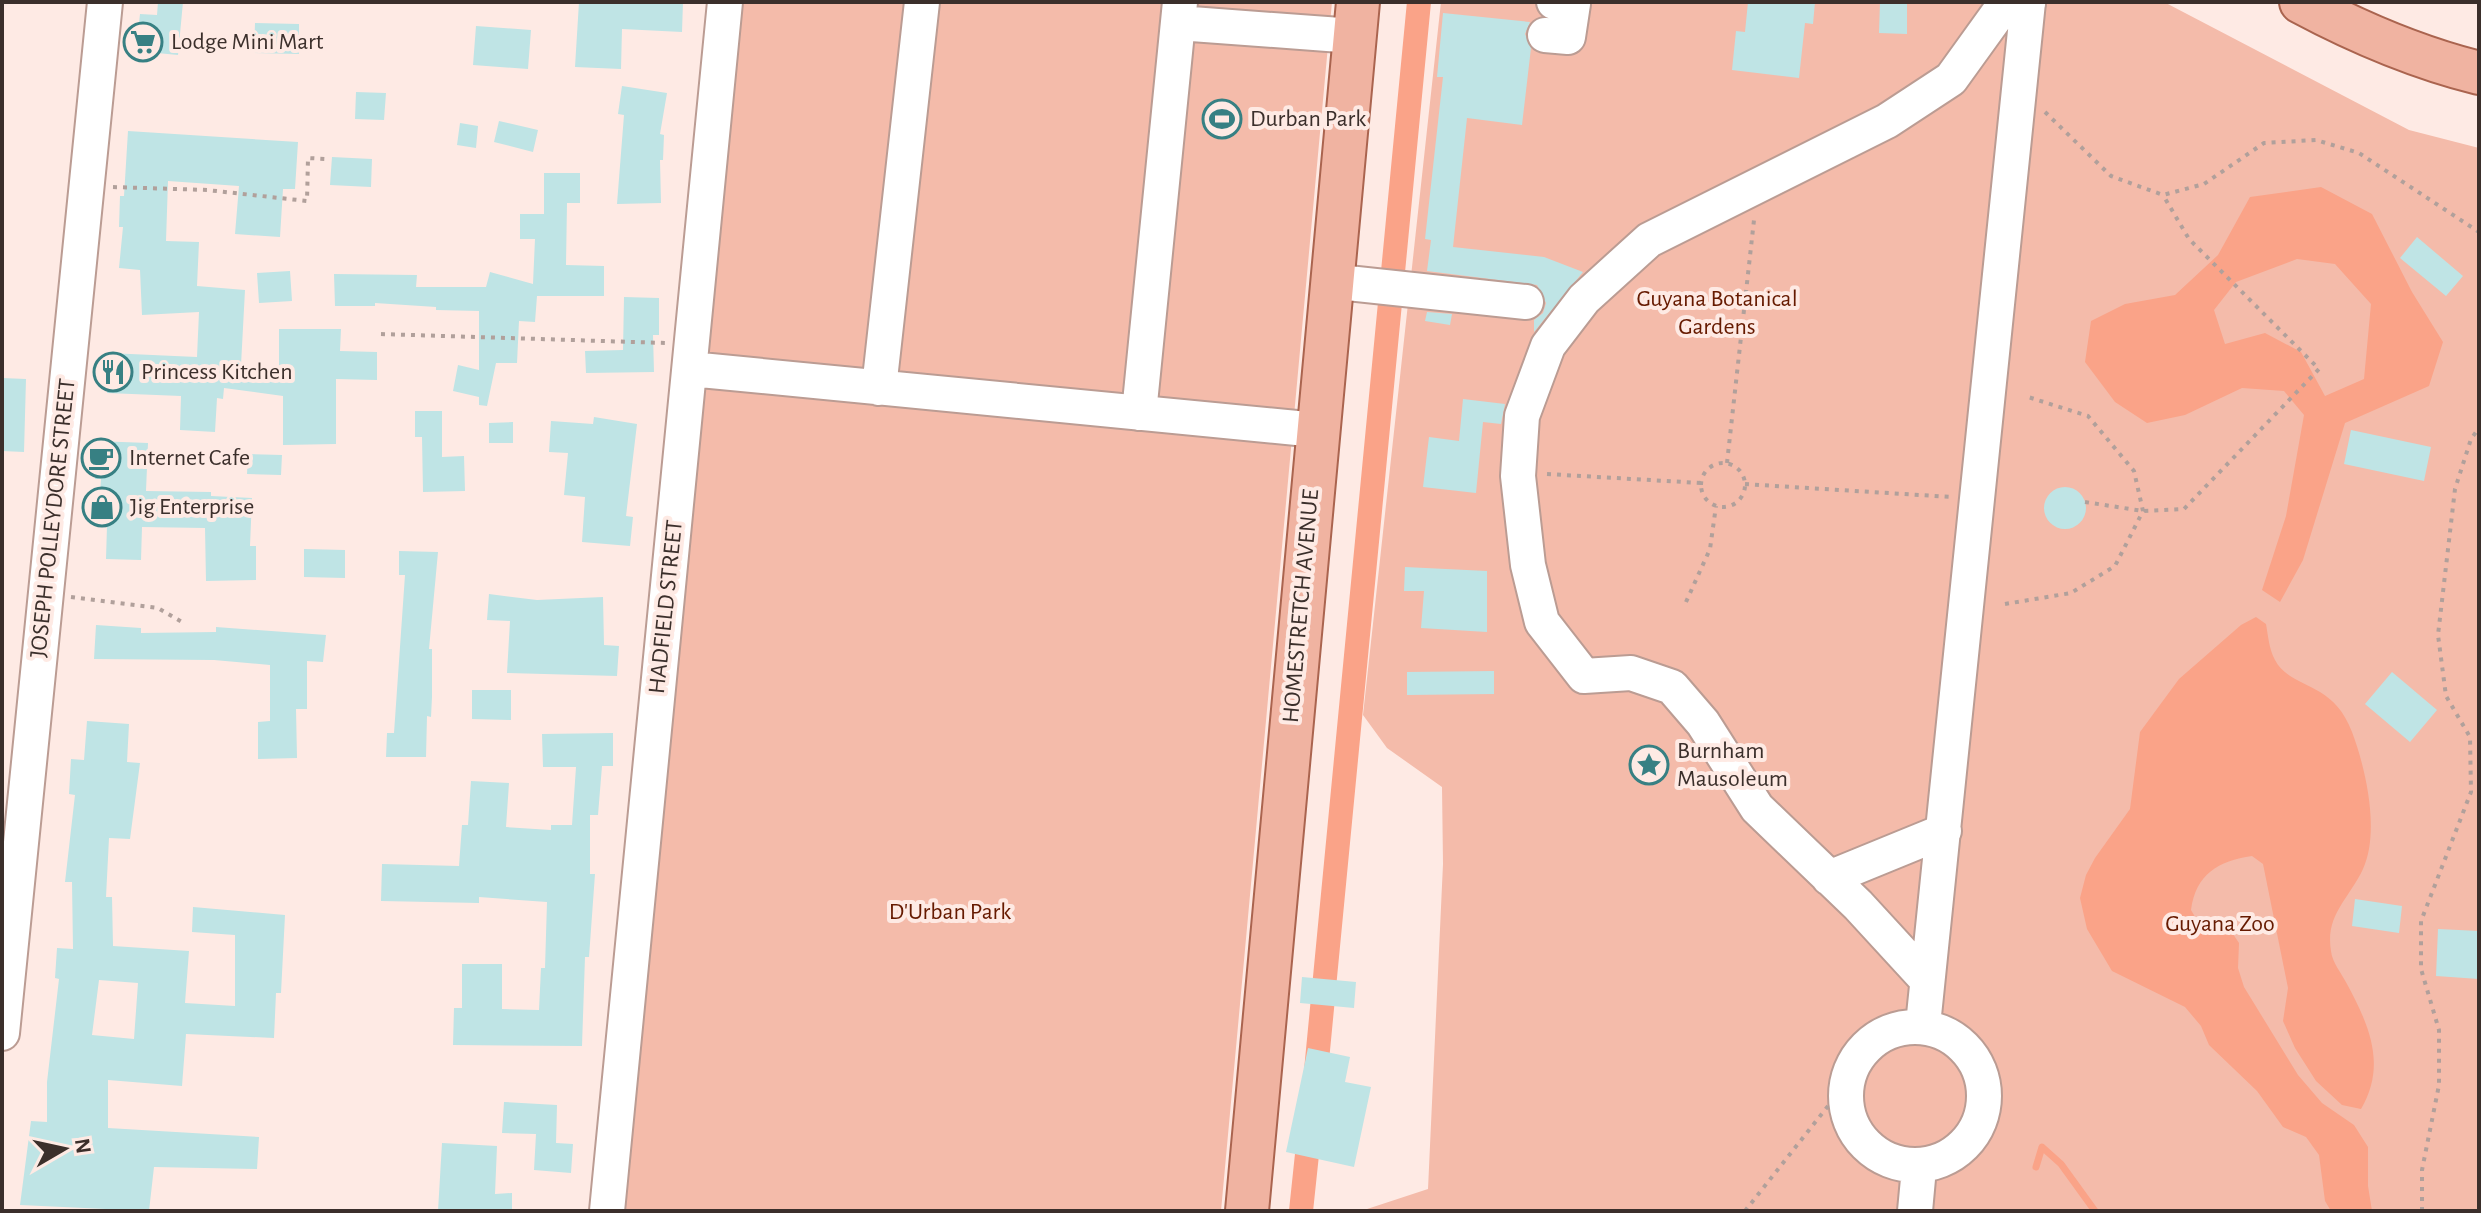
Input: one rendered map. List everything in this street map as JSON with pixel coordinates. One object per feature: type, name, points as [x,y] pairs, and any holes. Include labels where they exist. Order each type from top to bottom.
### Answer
[{"type":"main road","points":[[2301,2],[2353,30],[2422,58],[2479,73]]},
{"type":"main road","name":"HOMESTRETCH AVENUE","points":[[1247,1211],[1329,281],[1356,19]]},
{"type":"street","name":"JOSEPH POLLEYDORE STREET","points":[[2,1033],[105,2]]},
{"type":"street","name":"HADFIELD STREET","points":[[607,1211],[725,2]]},
{"type":"street","points":[[879,388],[922,2]]},
{"type":"street","points":[[1545,35],[1568,37],[1573,4],[1554,2]]},
{"type":"street","points":[[1923,1025],[2028,3],[2000,11],[1951,79],[1887,121],[1649,240],[1584,299],[1548,346],[1522,416],[1518,472],[1528,565],[1542,622],[1584,676],[1631,673],[1672,687],[1703,723],[1757,808],[1926,979]]},
{"type":"street","points":[[1139,413],[1179,12],[1356,19]]},
{"type":"street","points":[[1329,281],[1526,302]]},
{"type":"street","points":[[691,356],[879,388],[1317,430]]},
{"type":"street","points":[[1829,878],[1944,831]]},
{"type":"street","points":[[1923,1025],[1962,1042],[1984,1077],[1982,1119],[1958,1153],[1919,1168],[1874,1155],[1846,1118],[1847,1082],[1848,1070],[1878,1034],[1923,1025]]},
{"type":"street","points":[[1915,1211],[1919,1168]]},
{"type":"path","points":[[2020,88],[2111,176],[2163,195],[2204,184],[2264,143],[2316,140],[2359,153],[2479,232]]},
{"type":"path","points":[[87,184],[137,190],[207,190],[307,201],[308,158],[326,159]]},
{"type":"path","points":[[1727,463],[1758,186]]},
{"type":"path","points":[[2085,502],[2143,511],[2184,509],[2319,369],[2189,239],[2163,195]]},
{"type":"path","points":[[381,334],[691,356]]},
{"type":"path","points":[[2005,604],[2071,593],[2115,566],[2143,511],[2134,471],[2088,416],[2025,396]]},
{"type":"path","points":[[2422,1211],[2422,1170],[2439,1085],[2439,1030],[2421,969],[2421,921],[2471,792],[2470,737],[2446,696],[2438,635],[2455,489],[2471,439],[2479,428]]},
{"type":"path","points":[[1727,463],[1740,470],[1745,484],[1736,503],[1716,506],[1705,497],[1701,483],[1713,465],[1727,463]]},
{"type":"path","points":[[1518,472],[1701,483]]},
{"type":"path","points":[[1745,484],[1978,499]]},
{"type":"path","points":[[1686,602],[1710,549],[1716,506]]},
{"type":"path","points":[[45,597],[80,597],[158,608],[171,612],[182,622]]},
{"type":"path","points":[[1745,1211],[1847,1082]]},
{"type":"green space","name":"D'Urban Park","points":[[742,2],[1332,2],[1221,1211],[623,1211]]},
{"type":"green space","points":[[1441,2],[2164,2],[2409,130],[2479,148],[2479,1211],[1361,1211],[1428,1189],[1443,864],[1442,787],[1387,748],[1363,715]]},
{"type":"shaded area","points":[[2321,187],[2372,214],[2412,292],[2443,342],[2429,386],[2345,423],[2303,560],[2280,602],[2262,590],[2286,516],[2304,415],[2284,391],[2242,388],[2185,415],[2147,423],[2115,402],[2085,362],[2091,321],[2125,304],[2175,295],[2218,255],[2250,197]],"holes":[[[2297,259],[2335,264],[2371,304],[2364,379],[2325,396],[2301,352],[2265,333],[2225,344],[2214,310],[2236,282]]]},
{"type":"shaded area","points":[[2256,617],[2266,624],[2271,651],[2282,670],[2324,694],[2344,715],[2366,782],[2371,819],[2368,854],[2363,869],[2335,917],[2330,938],[2333,959],[2362,1015],[2372,1045],[2373,1077],[2361,1109],[2342,1105],[2316,1081],[2295,1048],[2283,1021],[2288,988],[2263,864],[2252,856],[2229,861],[2211,871],[2198,887],[2191,910],[2201,927],[2233,934],[2239,943],[2238,968],[2244,987],[2298,1075],[2322,1103],[2354,1125],[2368,1147],[2368,1186],[2372,1211],[2331,1211],[2325,1201],[2319,1155],[2306,1137],[2283,1127],[2257,1091],[2209,1045],[2201,1026],[2185,1007],[2112,971],[2087,929],[2080,898],[2086,875],[2095,858],[2130,809],[2140,732],[2179,679],[2241,625]]},
{"type":"building","points":[[158,2],[183,2],[178,55],[136,51],[140,14],[157,15]]},
{"type":"building","points":[[579,2],[683,2],[682,32],[622,29],[621,69],[575,67]]},
{"type":"building","points":[[1748,2],[1815,2],[1813,24],[1805,23],[1799,78],[1732,70],[1736,31],[1745,32]]},
{"type":"building","points":[[1880,2],[1907,2],[1907,34],[1879,33]]},
{"type":"building","points":[[1443,13],[1530,22],[1525,34],[1531,48],[1522,125],[1467,118],[1453,247],[1544,257],[1583,272],[1534,332],[1534,320],[1543,313],[1546,303],[1537,285],[1427,271],[1431,240],[1425,239],[1443,77],[1437,77]]},
{"type":"building","points":[[255,23],[299,24],[299,54],[254,53]]},
{"type":"building","points":[[476,26],[531,30],[528,69],[473,65]]},
{"type":"building","points":[[622,86],[667,93],[660,134],[664,135],[663,160],[660,160],[661,203],[617,204],[624,115],[618,114]]},
{"type":"building","points":[[356,92],[386,93],[384,120],[355,119]]},
{"type":"building","points":[[499,121],[538,130],[533,152],[494,142]]},
{"type":"building","points":[[460,123],[478,126],[476,148],[457,145]]},
{"type":"building","points":[[128,131],[298,142],[295,189],[283,189],[280,237],[235,234],[239,186],[168,181],[166,241],[199,242],[197,286],[245,290],[241,365],[279,370],[279,329],[341,329],[340,351],[377,352],[377,380],[336,379],[336,444],[283,445],[283,396],[224,388],[223,399],[217,398],[215,432],[180,430],[181,396],[107,393],[108,353],[197,357],[199,312],[142,315],[140,270],[119,268],[123,227],[119,227],[120,196],[124,196]]},
{"type":"building","points":[[332,157],[372,159],[371,187],[330,185]]},
{"type":"building","points":[[544,173],[580,173],[580,203],[567,203],[566,265],[604,266],[604,296],[537,296],[535,322],[519,321],[517,363],[496,363],[487,406],[479,405],[479,397],[453,391],[458,365],[479,370],[479,311],[375,303],[375,306],[335,306],[334,274],[417,275],[416,287],[486,287],[490,272],[533,284],[535,239],[520,239],[520,214],[544,214]]},
{"type":"building","points":[[2417,237],[2463,276],[2446,296],[2400,258]]},
{"type":"building","points":[[290,271],[292,301],[259,303],[257,273]]},
{"type":"building","points":[[624,297],[659,298],[659,335],[653,335],[654,372],[586,373],[585,351],[623,350]]},
{"type":"building","points":[[1427,312],[1452,314],[1450,325],[1425,321]]},
{"type":"building","points":[[2,378],[26,379],[24,452],[2,451]]},
{"type":"building","points":[[1463,399],[1505,404],[1501,424],[1483,422],[1476,493],[1423,487],[1429,437],[1459,441]]},
{"type":"building","points":[[415,411],[442,411],[442,457],[464,456],[465,491],[423,492],[422,437],[415,437]]},
{"type":"building","points":[[594,417],[637,424],[626,516],[633,517],[630,546],[582,542],[585,497],[564,495],[568,453],[549,452],[551,421],[593,424]]},
{"type":"building","points":[[513,422],[513,443],[489,443],[489,423]]},
{"type":"building","points":[[2351,430],[2431,447],[2424,481],[2344,464]]},
{"type":"building","points":[[96,441],[148,443],[146,491],[211,492],[211,496],[252,498],[250,546],[256,546],[256,580],[206,581],[205,528],[142,527],[141,560],[106,559],[107,526],[98,526],[101,479],[95,479]]},
{"type":"building","points":[[248,454],[282,455],[281,475],[247,474]]},
{"type":"building","points":[[2065,487],[2080,493],[2086,508],[2080,523],[2065,529],[2050,523],[2044,508],[2050,493]]},
{"type":"building","points":[[304,549],[345,550],[345,578],[304,577]]},
{"type":"building","points":[[399,551],[438,552],[429,649],[432,649],[432,697],[431,717],[427,716],[426,757],[386,757],[387,733],[394,733],[405,575],[399,575]]},
{"type":"building","points":[[1405,567],[1487,571],[1487,632],[1421,628],[1424,591],[1404,591]]},
{"type":"building","points":[[489,594],[537,600],[603,597],[604,645],[619,646],[617,676],[507,673],[510,621],[487,620]]},
{"type":"building","points":[[96,625],[141,628],[141,633],[216,632],[216,627],[326,635],[323,662],[307,661],[307,709],[296,709],[297,758],[258,759],[258,722],[270,721],[270,665],[214,660],[94,659]]},
{"type":"building","points":[[1494,671],[1494,694],[1407,695],[1407,672]]},
{"type":"building","points":[[2392,672],[2437,710],[2410,742],[2365,704]]},
{"type":"building","points":[[472,690],[511,690],[511,720],[472,719]]},
{"type":"building","points":[[87,721],[129,724],[127,762],[140,763],[130,839],[109,838],[106,897],[112,897],[113,946],[189,951],[185,1003],[235,1006],[235,935],[192,932],[193,907],[285,915],[281,993],[276,993],[274,1038],[186,1034],[182,1086],[108,1080],[108,1128],[259,1137],[257,1169],[154,1167],[149,1211],[20,1205],[31,1121],[47,1122],[47,1082],[59,979],[55,978],[57,948],[73,949],[72,882],[65,882],[75,795],[69,794],[71,759],[84,760]],"holes":[[[99,980],[138,983],[134,1039],[92,1035]]]},
{"type":"building","points":[[613,733],[613,766],[602,766],[598,815],[590,815],[590,874],[595,874],[589,957],[585,957],[582,1046],[453,1045],[454,1008],[462,1008],[462,964],[502,964],[502,1009],[539,1010],[541,968],[545,968],[547,902],[479,897],[479,903],[381,901],[382,864],[459,866],[462,825],[468,825],[471,781],[509,783],[506,827],[551,830],[551,825],[572,825],[576,767],[543,767],[542,734]]},
{"type":"building","points":[[2355,899],[2402,906],[2399,933],[2352,926]]},
{"type":"building","points":[[2438,929],[2479,931],[2479,979],[2436,976]]},
{"type":"building","points":[[1302,977],[1356,982],[1354,1008],[1300,1003]]},
{"type":"building","points":[[1308,1048],[1350,1057],[1345,1082],[1371,1087],[1354,1167],[1286,1152]]},
{"type":"building","points":[[504,1102],[557,1105],[556,1143],[573,1144],[571,1173],[534,1170],[536,1134],[502,1133]]},
{"type":"building","points":[[442,1143],[497,1146],[495,1194],[512,1193],[512,1211],[438,1211]]},
{"type":"waterway","points":[[1315,1081],[1419,2]]},
{"type":"waterway","points":[[1301,1211],[1310,1126]]},
{"type":"waterway","points":[[2036,1167],[2042,1147],[2061,1164],[2095,1211]]},
{"type":"place","name":"Lodge Mini Mart","points":[[143,42]]},
{"type":"place","name":"Durban Park","points":[[1222,119]]},
{"type":"place","name":"Princess Kitchen","points":[[113,372]]},
{"type":"place","name":"Internet Cafe","points":[[101,458]]},
{"type":"place","name":"Jig Enterprise","points":[[102,507]]},
{"type":"place","name":"Burnham Mausoleum","points":[[1649,765]]},
{"type":"park label","name":"Guyana Botanical Gardens","points":[[1717,313]]},
{"type":"park label","name":"Guyana Zoo","points":[[2220,924]]}]
